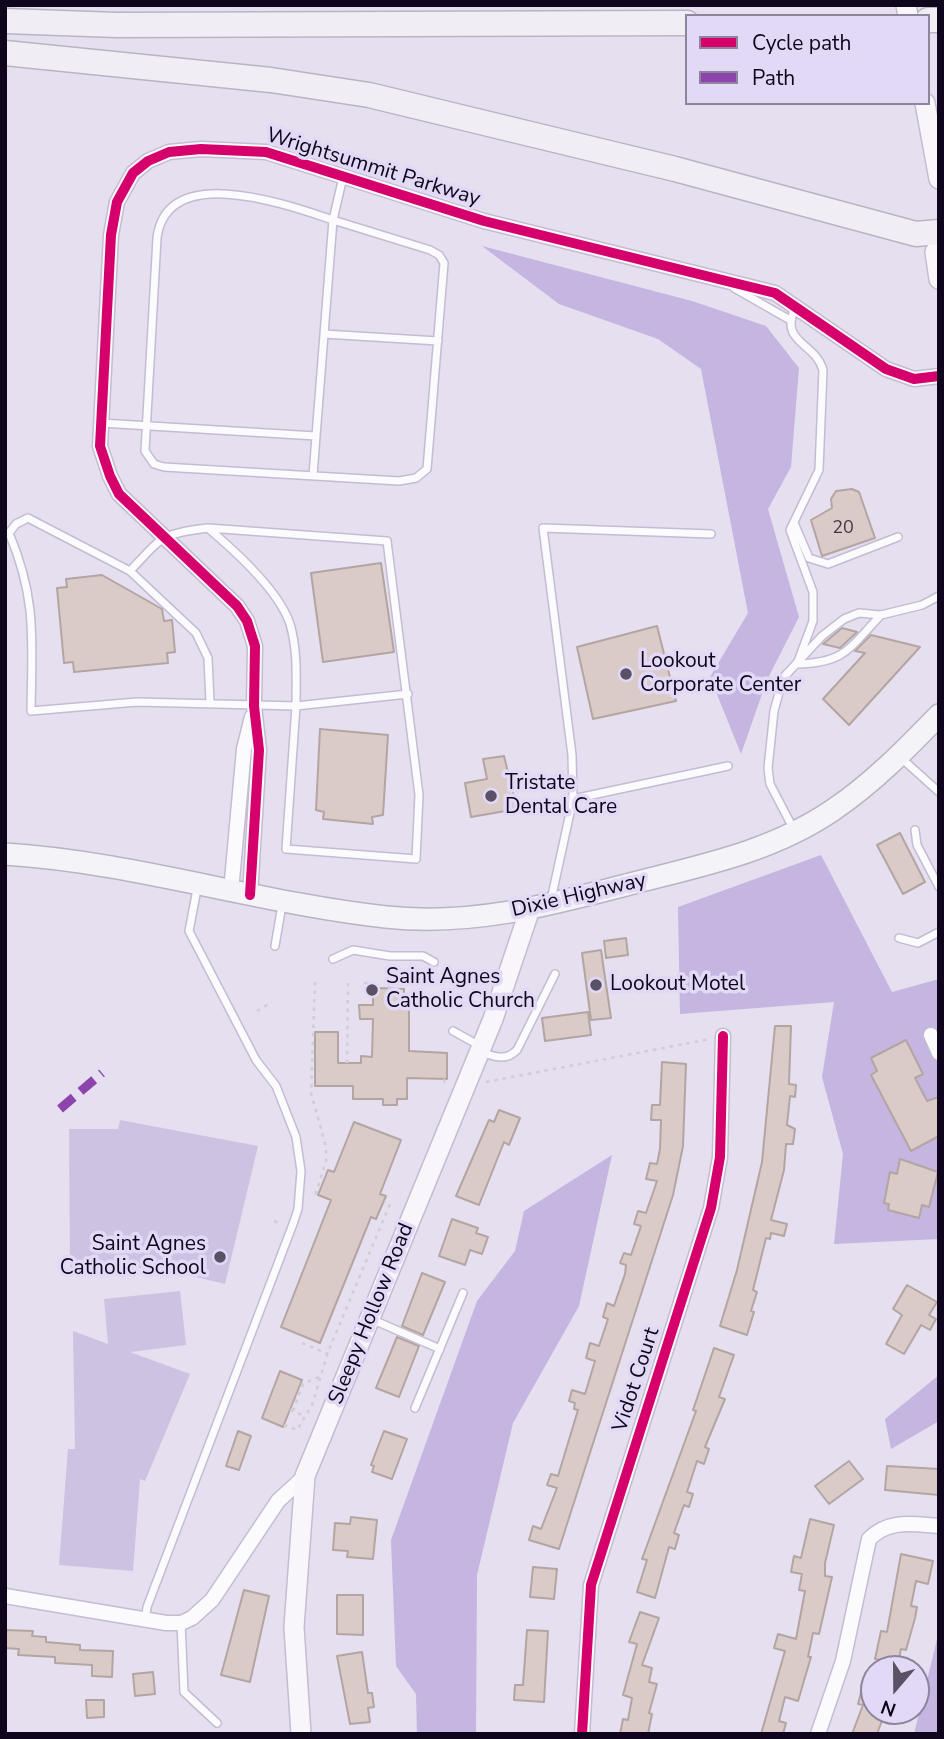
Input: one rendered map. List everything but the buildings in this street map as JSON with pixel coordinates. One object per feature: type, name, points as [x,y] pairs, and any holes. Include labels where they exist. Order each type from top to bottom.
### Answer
[{"type":"highway","points":[[5,22],[685,23]]},
{"type":"highway","points":[[5,53],[271,80],[369,95],[675,169],[916,234],[939,232]]},
{"type":"main road","points":[[925,105],[939,179]]},
{"type":"main road","points":[[939,246],[935,252],[939,279]]},
{"type":"main road","name":"Dixie Highway","points":[[5,854],[51,858],[337,911],[418,920],[539,908],[724,861],[770,846],[833,811],[899,756],[939,715]]},
{"type":"main road","name":"Sleepy Hollow Road","points":[[302,1734],[294,1627],[305,1476],[539,908]]},
{"type":"street","name":"Wrightsummit Parkway","points":[[241,893],[244,749],[254,705],[255,646],[247,621],[237,606],[119,494],[100,446],[111,234],[117,202],[133,173],[148,161],[169,152],[201,149],[266,152],[484,221],[775,292],[793,314],[886,369],[914,379],[939,376]]},
{"type":"street","points":[[932,1035],[939,1053]]},
{"type":"street","name":"Vidot Court","points":[[582,1734],[591,1584],[711,1208],[720,1157],[723,1036]]},
{"type":"street","points":[[5,1596],[145,1621],[181,1623],[201,1612],[212,1600],[278,1501],[305,1476]]},
{"type":"street","points":[[818,1734],[844,1661],[869,1539],[878,1530],[891,1525],[939,1527]]},
{"type":"lane","points":[[313,476],[333,220],[343,176]]},
{"type":"lane","points":[[237,195],[274,201],[439,256],[444,263],[438,341],[428,469],[416,478],[399,481],[154,464],[145,451],[157,238],[159,224],[177,202],[195,196],[237,195]]},
{"type":"lane","points":[[793,314],[797,340],[820,359],[823,370],[819,470],[790,530],[813,592],[813,621],[797,664]]},
{"type":"lane","points":[[324,334],[438,341]]},
{"type":"lane","points":[[101,424],[316,436]]},
{"type":"lane","points":[[210,702],[208,658],[197,633],[130,571],[28,519],[16,524],[9,533],[23,565],[33,613],[31,711],[125,703],[210,702],[296,706],[408,694]]},
{"type":"lane","points":[[794,523],[809,558],[828,564],[898,537]]},
{"type":"lane","points":[[130,571],[164,535],[208,528],[387,541],[419,795],[416,859],[286,849],[296,706],[295,649],[289,622],[275,597],[208,528]]},
{"type":"lane","points":[[539,908],[559,873],[573,799],[572,755],[543,528],[710,534]]},
{"type":"lane","points":[[795,832],[770,784],[768,768],[777,695],[783,678],[822,636],[844,619],[859,613],[881,615],[922,605],[939,596]]},
{"type":"lane","points":[[797,664],[825,664],[841,657],[881,615]]},
{"type":"lane","points":[[899,756],[939,792]]},
{"type":"lane","points":[[573,799],[728,766]]},
{"type":"lane","points":[[915,830],[917,845],[939,887]]},
{"type":"lane","points":[[145,1621],[147,1607],[292,1227],[300,1195],[301,1171],[296,1137],[279,1093],[256,1060],[189,931],[198,884]]},
{"type":"lane","points":[[275,946],[282,901]]},
{"type":"lane","points":[[899,938],[918,943],[939,932]]},
{"type":"lane","points":[[333,959],[353,950],[390,957],[423,956],[434,962]]},
{"type":"lane","points":[[453,1031],[480,1049],[501,1058],[511,1056],[517,1051],[555,974]]},
{"type":"lane","points":[[415,1408],[463,1293]]},
{"type":"lane","points":[[371,1319],[440,1349]]},
{"type":"lane","points":[[181,1623],[184,1692],[218,1723]]},
{"type":"path","points":[[389,960],[389,989]]},
{"type":"path","points":[[315,982],[311,1093],[326,1147],[326,1161],[315,1196]]},
{"type":"path","points":[[346,1063],[348,983]]},
{"type":"path","points":[[364,983],[373,983]]},
{"type":"path","points":[[257,1010],[272,1002]]},
{"type":"path","points":[[486,1082],[723,1036]]},
{"type":"path","points":[[444,1079],[445,1085]]},
{"type":"path","points":[[284,1425],[297,1430],[312,1405],[328,1354],[390,1204],[384,1202]]},
{"type":"path","points":[[358,1280],[366,1283]]},
{"type":"path","points":[[302,1343],[328,1354]]},
{"type":"path","points":[[305,1416],[292,1410],[303,1384],[320,1377]]},
{"type":"shaded area","points":[[482,246],[692,301],[766,326],[799,368],[791,467],[768,509],[799,617],[767,680],[741,754],[710,677],[748,613],[701,369],[658,339],[559,304]]},
{"type":"shaded area","points":[[821,855],[892,992],[939,979],[939,1239],[834,1244],[843,1154],[822,1077],[834,1002],[680,1014],[678,907]]},
{"type":"shaded area","points":[[120,1120],[258,1146],[225,1284],[167,1270],[159,1264],[158,1268],[70,1268],[69,1129],[118,1129]]},
{"type":"shaded area","points":[[612,1155],[579,1306],[513,1423],[477,1575],[476,1734],[417,1734],[416,1694],[396,1666],[391,1540],[477,1301],[515,1251],[524,1211]]},
{"type":"shaded area","points":[[180,1291],[186,1345],[130,1352],[190,1374],[145,1481],[140,1479],[133,1571],[59,1565],[68,1449],[75,1449],[73,1331],[108,1344],[104,1299]]},
{"type":"shaded area","points":[[939,1375],[939,1421],[891,1449],[885,1419]]},
{"type":"shaded area","points":[[939,1631],[939,1734],[914,1734],[916,1725],[930,1725],[930,1668]]},
{"type":"marked path","points":[[60,1109],[102,1073]]},
{"type":"cycle path","points":[[250,895],[259,750],[254,706],[255,646],[247,621],[237,606],[119,494],[100,446],[111,235],[117,202],[133,173],[148,161],[169,152],[201,149],[266,152],[484,221],[775,293],[886,369],[914,379],[939,376]]},
{"type":"cycle path","points":[[582,1734],[591,1585],[711,1208],[720,1157],[723,1036]]},
{"type":"place","name":"Lookout Corporate Center","points":[[626,674]]},
{"type":"place","name":"Tristate Dental Care","points":[[491,796]]},
{"type":"place","name":"Lookout Motel","points":[[596,985]]},
{"type":"place","name":"Saint Agnes Catholic Church","points":[[372,990]]},
{"type":"place","name":"Saint Agnes Catholic School","points":[[220,1257]]}]
